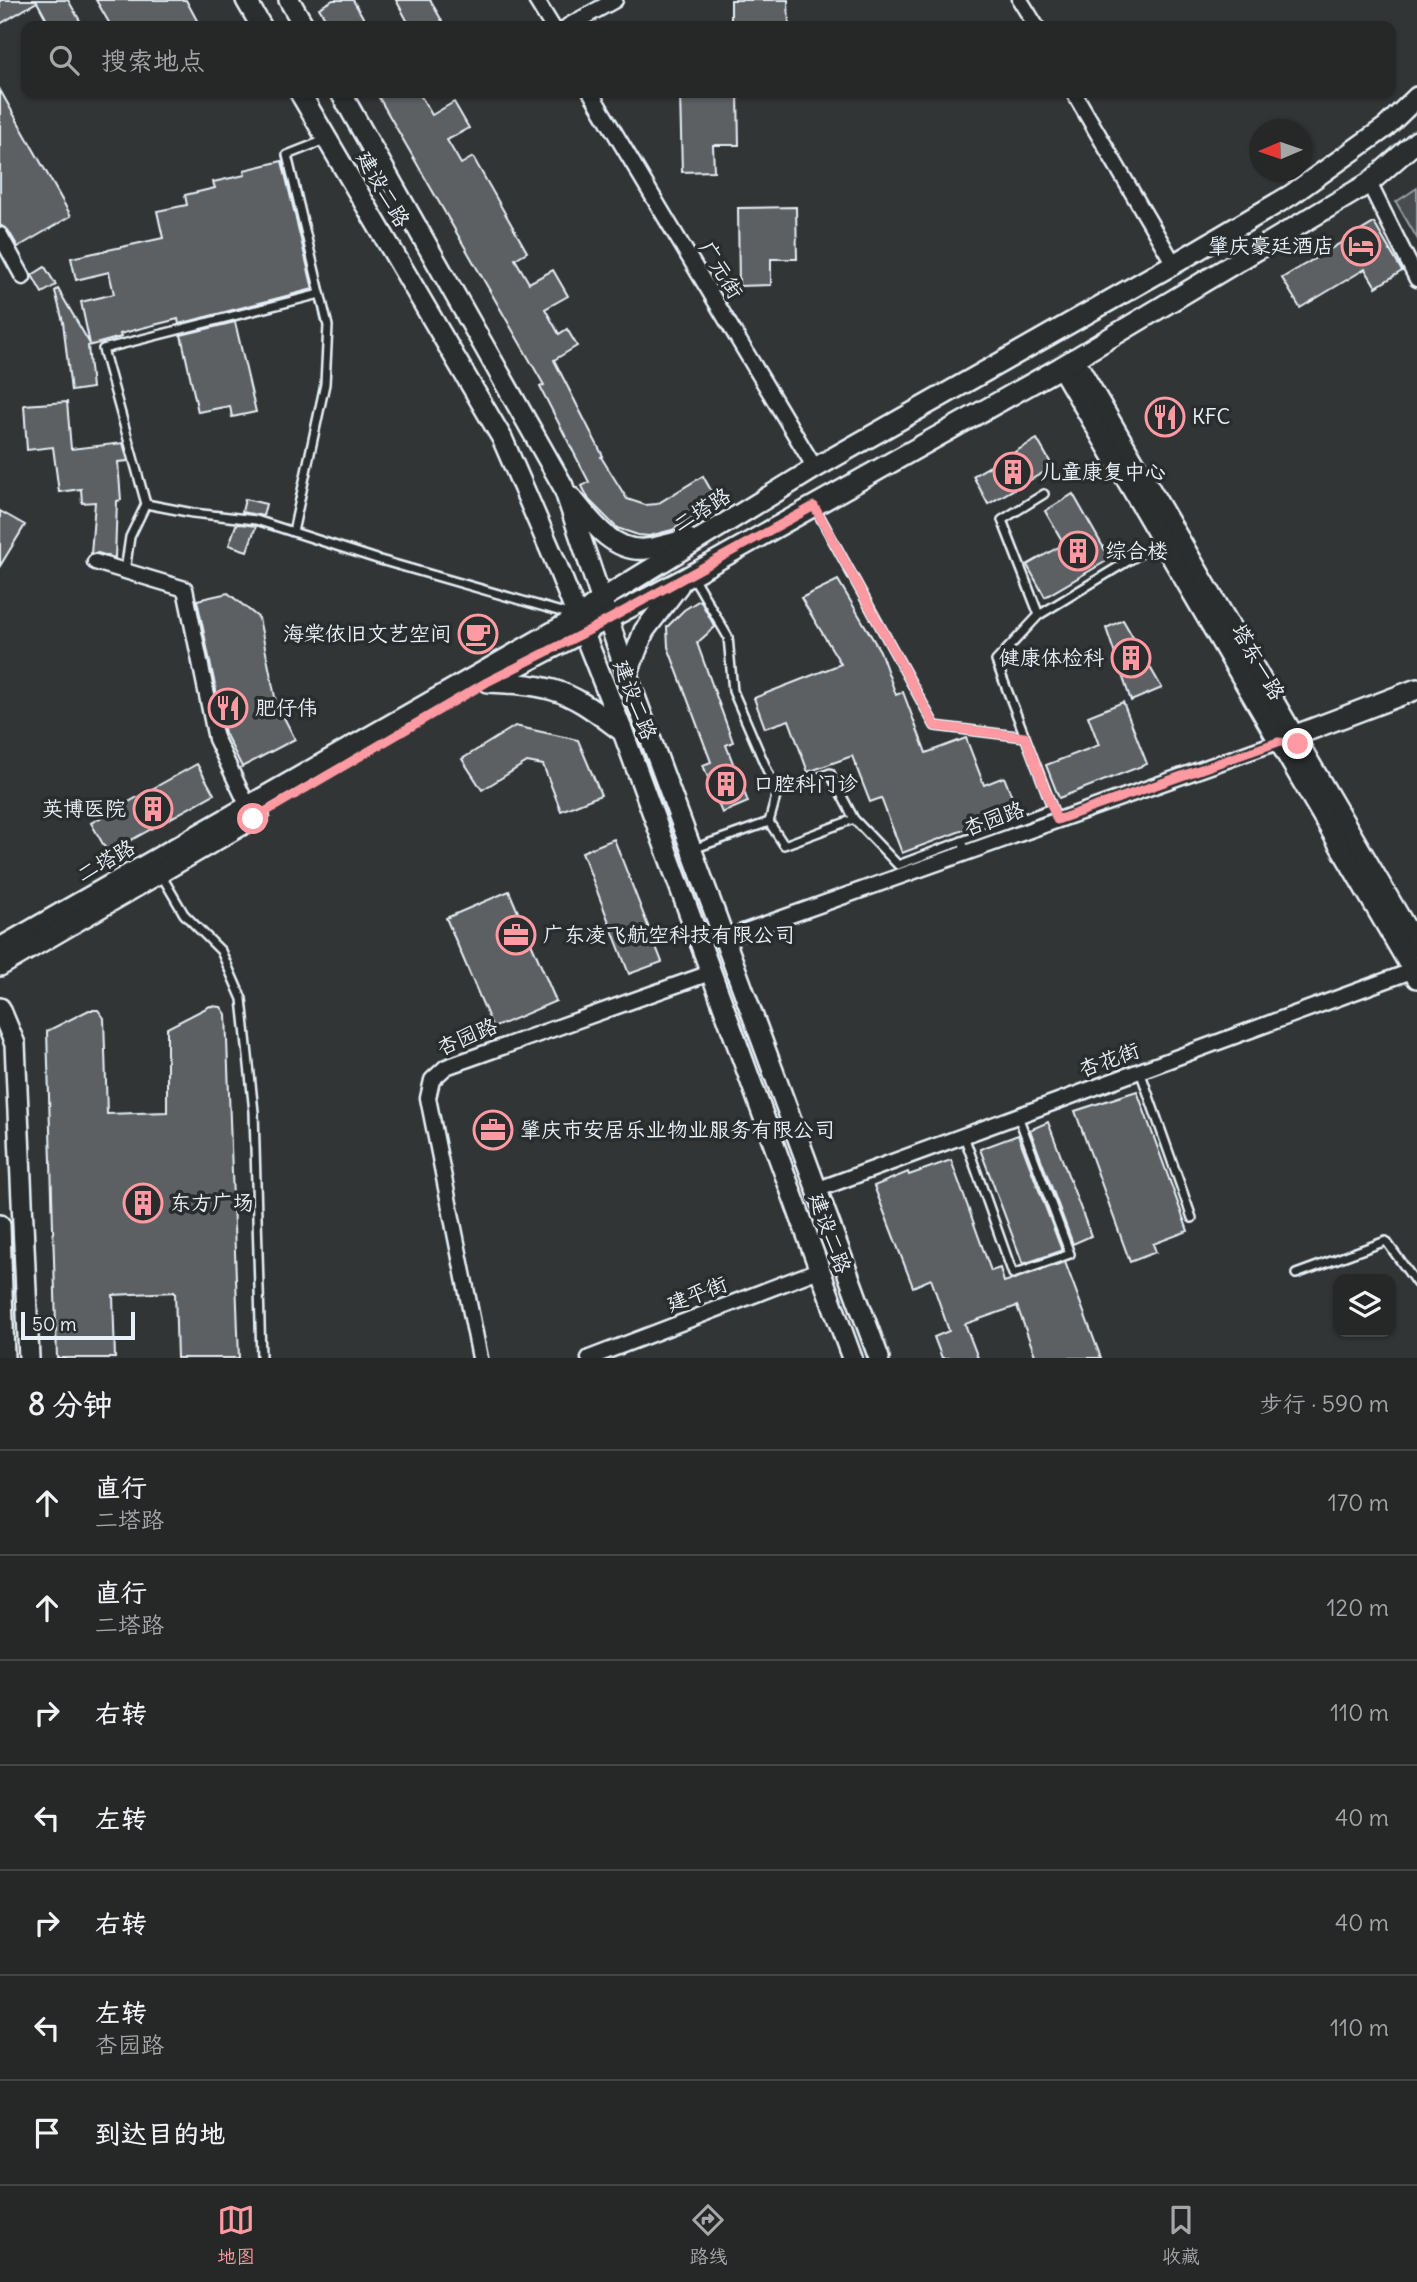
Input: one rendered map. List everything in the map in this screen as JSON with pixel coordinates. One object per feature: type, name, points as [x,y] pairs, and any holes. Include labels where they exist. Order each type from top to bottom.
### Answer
[{"type":"main road","points":[[246,0],[258,21]]},
{"type":"main road","points":[[289,0],[301,21]]},
{"type":"main road","name":"二塔路","points":[[0,948],[487,682],[582,625],[602,599],[815,468],[1291,195],[1386,127],[1417,97]]},
{"type":"main road","name":"建设二路","points":[[303,98],[502,438],[582,625],[623,732],[852,1358]]},
{"type":"main road","name":"建设二路","points":[[344,98],[563,486],[627,675],[879,1358]]},
{"type":"main road","points":[[582,625],[609,618],[688,576],[1068,363],[1369,183],[1417,141]]},
{"type":"main road","name":"塔东一路","points":[[1068,363],[1162,541],[1417,947]]},
{"type":"main road","name":"塔东一路","points":[[1068,363],[1290,741],[1310,791],[1415,972]]},
{"type":"main road","points":[[502,438],[513,440],[524,435],[530,427]]},
{"type":"main road","points":[[563,486],[604,535],[623,546],[643,550],[704,536]]},
{"type":"main road","points":[[627,675],[644,631],[688,576]]},
{"type":"main road","name":"二塔路","points":[[0,966],[160,873],[250,813],[582,625]]},
{"type":"main road","points":[[487,682],[523,684],[556,690],[589,707],[623,732]]},
{"type":"main road","name":"杏园路","points":[[1290,741],[1417,689]]},
{"type":"main road","name":"杏园路","points":[[1290,741],[1417,700]]},
{"type":"main road","points":[[0,1008],[15,1044],[29,1358]]},
{"type":"main road","points":[[0,1225],[4,1358]]},
{"type":"street","points":[[536,0],[549,21]]},
{"type":"street","points":[[577,21],[614,0]]},
{"type":"street","points":[[1020,0],[1033,21]]},
{"type":"street","name":"广元街","points":[[594,98],[815,468]]},
{"type":"street","points":[[1077,98],[1174,264]]},
{"type":"street","points":[[1369,183],[1417,279]]},
{"type":"street","points":[[0,235],[23,277]]},
{"type":"street","points":[[95,562],[185,589],[216,739],[250,813]]},
{"type":"street","name":"杏园路","points":[[726,939],[1055,814],[1290,741]]},
{"type":"street","name":"杏园路","points":[[480,1358],[428,1098],[432,1080],[446,1067],[710,972]]},
{"type":"street","name":"杏花街","points":[[816,1190],[1415,972]]},
{"type":"street","name":"建平街","points":[[589,1358],[819,1270]]},
{"type":"lane","points":[[293,532],[325,384],[328,326],[287,155],[327,139]]},
{"type":"lane","points":[[125,571],[130,537],[145,504],[103,349],[320,294]]},
{"type":"lane","points":[[1039,615],[1002,520],[1044,494]]},
{"type":"lane","points":[[145,504],[192,513],[256,520],[582,625]]},
{"type":"lane","points":[[814,506],[935,726],[1025,737]]},
{"type":"lane","points":[[1055,814],[996,660],[1039,615],[1162,541]]},
{"type":"lane","points":[[688,576],[729,637],[733,691],[777,793],[769,822]]},
{"type":"lane","points":[[777,793],[830,773],[854,819],[898,865],[964,847]]},
{"type":"lane","points":[[769,822],[785,845],[854,819]]},
{"type":"lane","points":[[693,849],[769,822]]},
{"type":"lane","points":[[160,873],[184,914],[221,951],[242,999],[254,1112],[261,1358]]},
{"type":"lane","points":[[1140,1071],[1192,1218]]},
{"type":"lane","points":[[963,1136],[1013,1273],[1070,1254],[1018,1116]]},
{"type":"lane","points":[[1296,1274],[1386,1241],[1417,1284]]},
{"type":"shaded area","points":[[1417,188],[1417,238],[1396,202]]},
{"type":"building","points":[[0,0],[68,0],[80,21],[47,21],[37,2],[0,24]]},
{"type":"building","points":[[96,0],[186,0],[197,21],[108,21]]},
{"type":"building","points":[[333,0],[353,0],[365,21],[327,21],[319,8]]},
{"type":"building","points":[[396,0],[430,0],[442,21],[407,21]]},
{"type":"building","points":[[731,0],[788,0],[789,21],[731,21]]},
{"type":"building","points":[[0,90],[71,216],[18,247],[8,230],[0,225]]},
{"type":"building","points":[[379,98],[422,98],[432,115],[454,102],[469,128],[447,140],[461,164],[473,157],[527,252],[515,259],[529,283],[553,270],[568,296],[545,309],[559,334],[567,329],[577,346],[554,360],[603,456],[601,457],[627,499],[645,505],[657,504],[703,476],[718,503],[672,530],[649,536],[617,528],[589,500],[582,486],[589,482],[540,387],[544,385]]},
{"type":"building","points":[[680,98],[738,98],[739,145],[713,145],[714,171],[682,172]]},
{"type":"building","points":[[282,161],[313,289],[179,324],[178,319],[142,328],[88,346],[92,388],[71,391],[63,322],[55,291],[58,289],[90,344],[81,302],[114,294],[109,272],[76,280],[71,258],[163,238],[157,211],[187,205],[185,195],[215,188],[213,182],[245,175],[244,170]]},
{"type":"building","points":[[796,207],[797,259],[771,259],[771,285],[739,286],[738,208]]},
{"type":"building","name":"肇庆豪廷酒店","points":[[1374,223],[1402,271],[1376,287],[1365,269],[1300,308],[1282,278]]},
{"type":"building","points":[[45,267],[56,285],[42,293],[32,275]]},
{"type":"building","points":[[235,322],[256,412],[232,417],[230,406],[198,412],[181,335]]},
{"type":"building","points":[[67,402],[71,449],[123,443],[128,461],[118,462],[121,500],[117,501],[115,558],[98,553],[91,554],[95,502],[82,503],[81,489],[59,492],[53,447],[27,450],[24,405]]},
{"type":"building","name":"儿童康复中心","points":[[1037,439],[1053,467],[988,504],[973,476]]},
{"type":"building","name":"综合楼","points":[[1073,494],[1110,559],[1045,597],[1027,565],[1064,544],[1045,511]]},
{"type":"building","points":[[245,499],[266,504],[263,516],[242,512]]},
{"type":"building","points":[[0,511],[25,525],[0,566]]},
{"type":"building","points":[[236,525],[256,526],[247,551],[229,545]]},
{"type":"building","points":[[838,580],[880,651],[896,695],[903,692],[926,753],[966,738],[984,785],[1004,777],[1014,802],[993,810],[996,818],[902,853],[881,798],[870,802],[852,756],[808,772],[789,720],[765,728],[754,698],[841,664],[801,598]]},
{"type":"building","points":[[228,593],[259,618],[276,702],[295,739],[242,767],[225,733],[197,600]]},
{"type":"building","points":[[700,600],[715,627],[697,643],[733,742],[726,745],[748,802],[722,813],[703,765],[711,762],[668,647],[667,627],[684,610]]},
{"type":"building","name":"健康体检科","points":[[1123,620],[1162,688],[1131,701],[1106,628]]},
{"type":"building","points":[[1123,702],[1147,764],[1059,798],[1046,765],[1099,745],[1088,716]]},
{"type":"building","points":[[515,726],[578,740],[601,795],[561,811],[543,765],[527,762],[482,790],[462,759]]},
{"type":"building","name":"英博医院","points":[[197,764],[214,794],[108,853],[91,823]]},
{"type":"building","points":[[614,839],[662,962],[629,974],[582,852]]},
{"type":"building","points":[[509,891],[556,1001],[493,1028],[446,918]]},
{"type":"building","name":"东方广场","points":[[210,1006],[221,1007],[226,1014],[239,1358],[177,1358],[175,1292],[113,1295],[115,1358],[57,1358],[47,1031],[89,1010],[98,1010],[104,1018],[107,1114],[167,1112],[167,1028]]},
{"type":"building","points":[[1137,1091],[1188,1231],[1153,1244],[1156,1252],[1130,1262],[1075,1111]]},
{"type":"building","points":[[1048,1122],[1091,1236],[1073,1244],[1030,1130]]},
{"type":"building","points":[[1018,1135],[1061,1248],[1061,1251],[1023,1264],[980,1149]]},
{"type":"building","points":[[951,1160],[991,1271],[1000,1268],[1004,1282],[1065,1262],[1101,1358],[1036,1358],[1017,1306],[965,1324],[978,1358],[942,1358],[934,1337],[949,1331],[931,1279],[913,1287],[874,1186],[908,1172],[909,1175]]},
{"type":"place","name":"肇庆豪廷酒店","points":[[1361,246]]},
{"type":"place","name":"KFC","points":[[1165,417]]},
{"type":"place","name":"儿童康复中心","points":[[1013,472]]},
{"type":"place","name":"综合楼","points":[[1078,551]]},
{"type":"place","name":"海棠依旧文艺空间","points":[[478,634]]},
{"type":"place","name":"健康体检科","points":[[1131,658]]},
{"type":"place","name":"肥仔伟","points":[[228,708]]},
{"type":"place","name":"口腔科门诊","points":[[726,784]]},
{"type":"place","name":"英博医院","points":[[153,809]]},
{"type":"place","name":"广东凌飞航空科技有限公司","points":[[516,935]]},
{"type":"place","name":"肇庆市安居乐业物业服务有限公司","points":[[493,1130]]},
{"type":"place","name":"东方广场","points":[[143,1203]]},
{"type":"route","points":[[253,819],[487,682],[586,632],[814,506],[935,726],[1025,737],[1057,820],[1278,742],[1298,744]]}]
